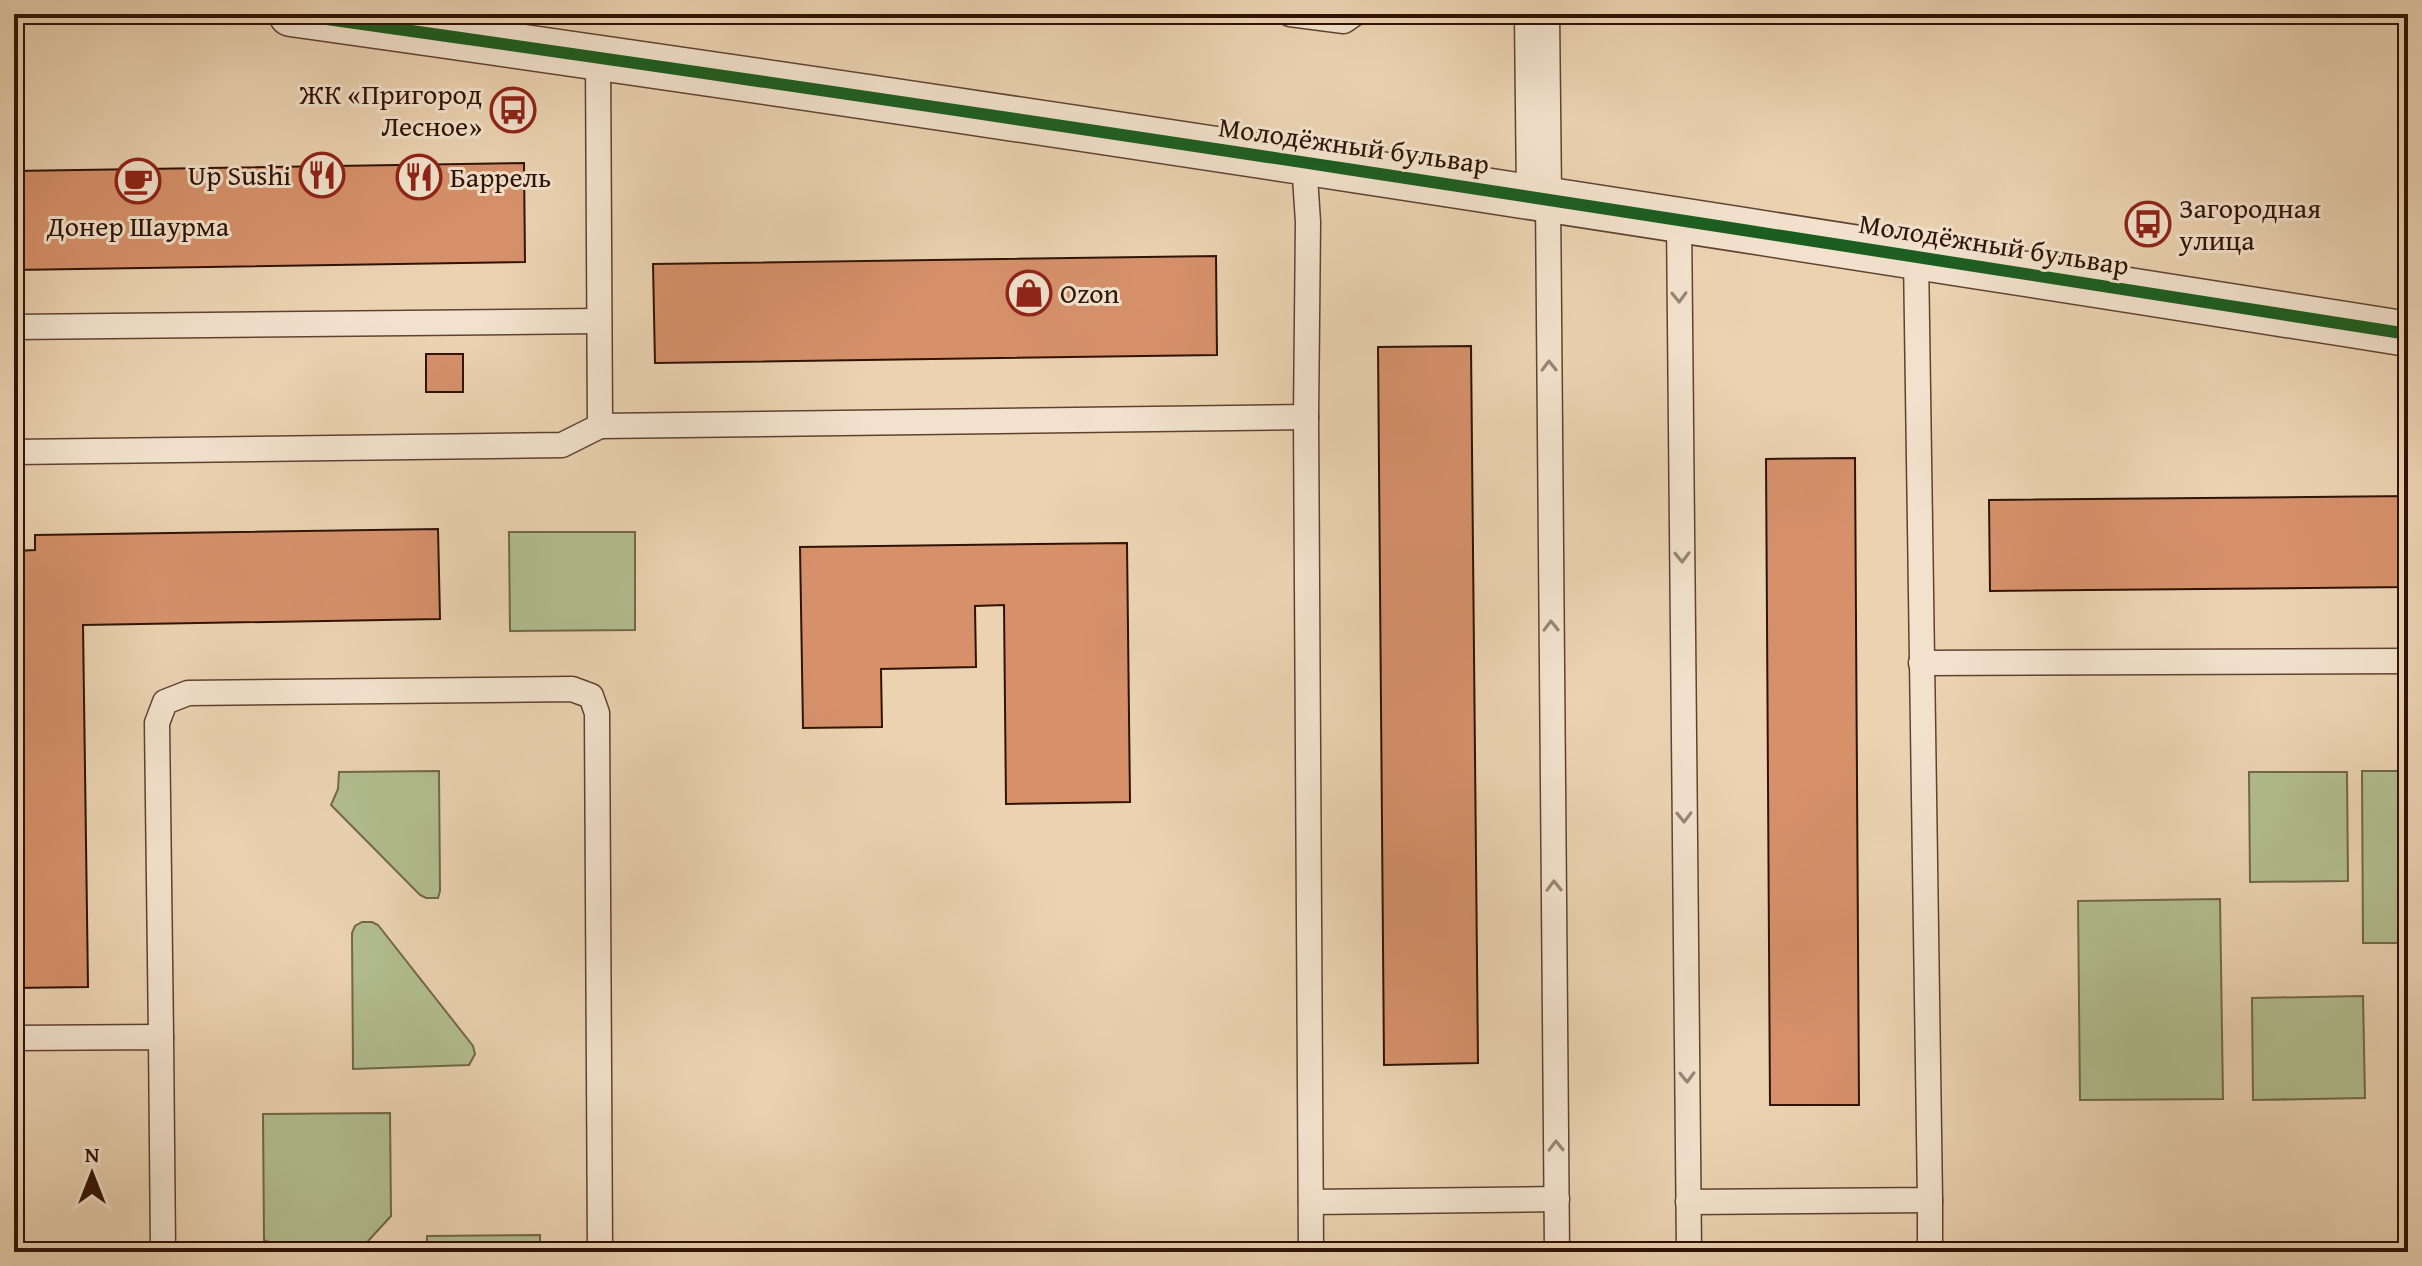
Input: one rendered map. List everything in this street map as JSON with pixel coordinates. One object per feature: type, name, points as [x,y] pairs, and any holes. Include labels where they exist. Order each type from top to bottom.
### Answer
[{"type":"street","name":"Молодёжный бульвар","points":[[291,14],[1543,197],[2408,334]]},
{"type":"street","points":[[1537,14],[1543,197]]},
{"type":"lane","points":[[1290,14],[1344,21],[1354,14]]},
{"type":"lane","points":[[598,57],[600,426]]},
{"type":"lane","points":[[1304,162],[1308,222],[1306,417],[1311,1252]]},
{"type":"lane","points":[[1543,197],[1557,1252]]},
{"type":"lane","points":[[1679,219],[1689,1252]]},
{"type":"lane","points":[[1916,256],[1930,1252]]},
{"type":"lane","points":[[14,327],[599,321]]},
{"type":"lane","points":[[14,452],[562,445],[600,426],[1306,417]]},
{"type":"lane","points":[[1921,663],[2408,661]]},
{"type":"lane","points":[[163,1252],[157,723],[165,702],[188,693],[218,692],[572,689],[591,696],[597,713],[600,1252]]},
{"type":"lane","points":[[14,1038],[161,1037]]},
{"type":"lane","points":[[1311,1202],[1557,1199]]},
{"type":"lane","points":[[1688,1202],[1930,1200]]},
{"type":"green space","points":[[509,532],[635,532],[635,630],[510,631]]},
{"type":"green space","points":[[439,771],[440,891],[438,898],[426,898],[331,805],[338,789],[339,772]]},
{"type":"green space","points":[[2362,771],[2408,771],[2408,943],[2363,943]]},
{"type":"green space","points":[[2249,772],[2347,772],[2348,881],[2250,882]]},
{"type":"green space","points":[[2220,899],[2223,1099],[2080,1100],[2078,901]]},
{"type":"green space","points":[[362,922],[378,925],[473,1046],[475,1054],[469,1065],[353,1069],[352,933],[355,926]]},
{"type":"green space","points":[[2363,996],[2365,1098],[2253,1100],[2252,998]]},
{"type":"green space","points":[[390,1113],[391,1216],[358,1252],[289,1252],[264,1240],[263,1114]]},
{"type":"green space","points":[[540,1235],[540,1252],[427,1252],[427,1236]]},
{"type":"building","points":[[524,163],[525,262],[14,270],[14,171]]},
{"type":"building","points":[[1216,256],[1217,355],[655,363],[653,264]]},
{"type":"building","points":[[1471,346],[1478,1063],[1384,1065],[1378,347]]},
{"type":"building","points":[[426,354],[463,354],[463,392],[426,392]]},
{"type":"building","points":[[1855,458],[1859,1105],[1770,1105],[1766,459]]},
{"type":"building","points":[[2408,496],[2408,587],[1990,591],[1989,500]]},
{"type":"building","points":[[438,529],[440,619],[83,625],[88,987],[14,988],[14,551],[35,550],[35,535]]},
{"type":"building","points":[[1127,543],[1130,802],[1006,804],[1004,605],[975,606],[976,667],[881,669],[882,727],[803,728],[800,547]]},
{"type":"cycle path","points":[[291,14],[1086,129],[2408,334]]},
{"type":"place","name":"ЖК «Пригород Лесное»","points":[[513,110]]},
{"type":"place","name":"Up Sushi","points":[[322,175]]},
{"type":"place","name":"Баррель","points":[[419,177]]},
{"type":"place","name":"Донер Шаурма","points":[[138,181]]},
{"type":"place","name":"Загородная улица","points":[[2148,224]]},
{"type":"place","name":"Ozon","points":[[1029,293]]}]
